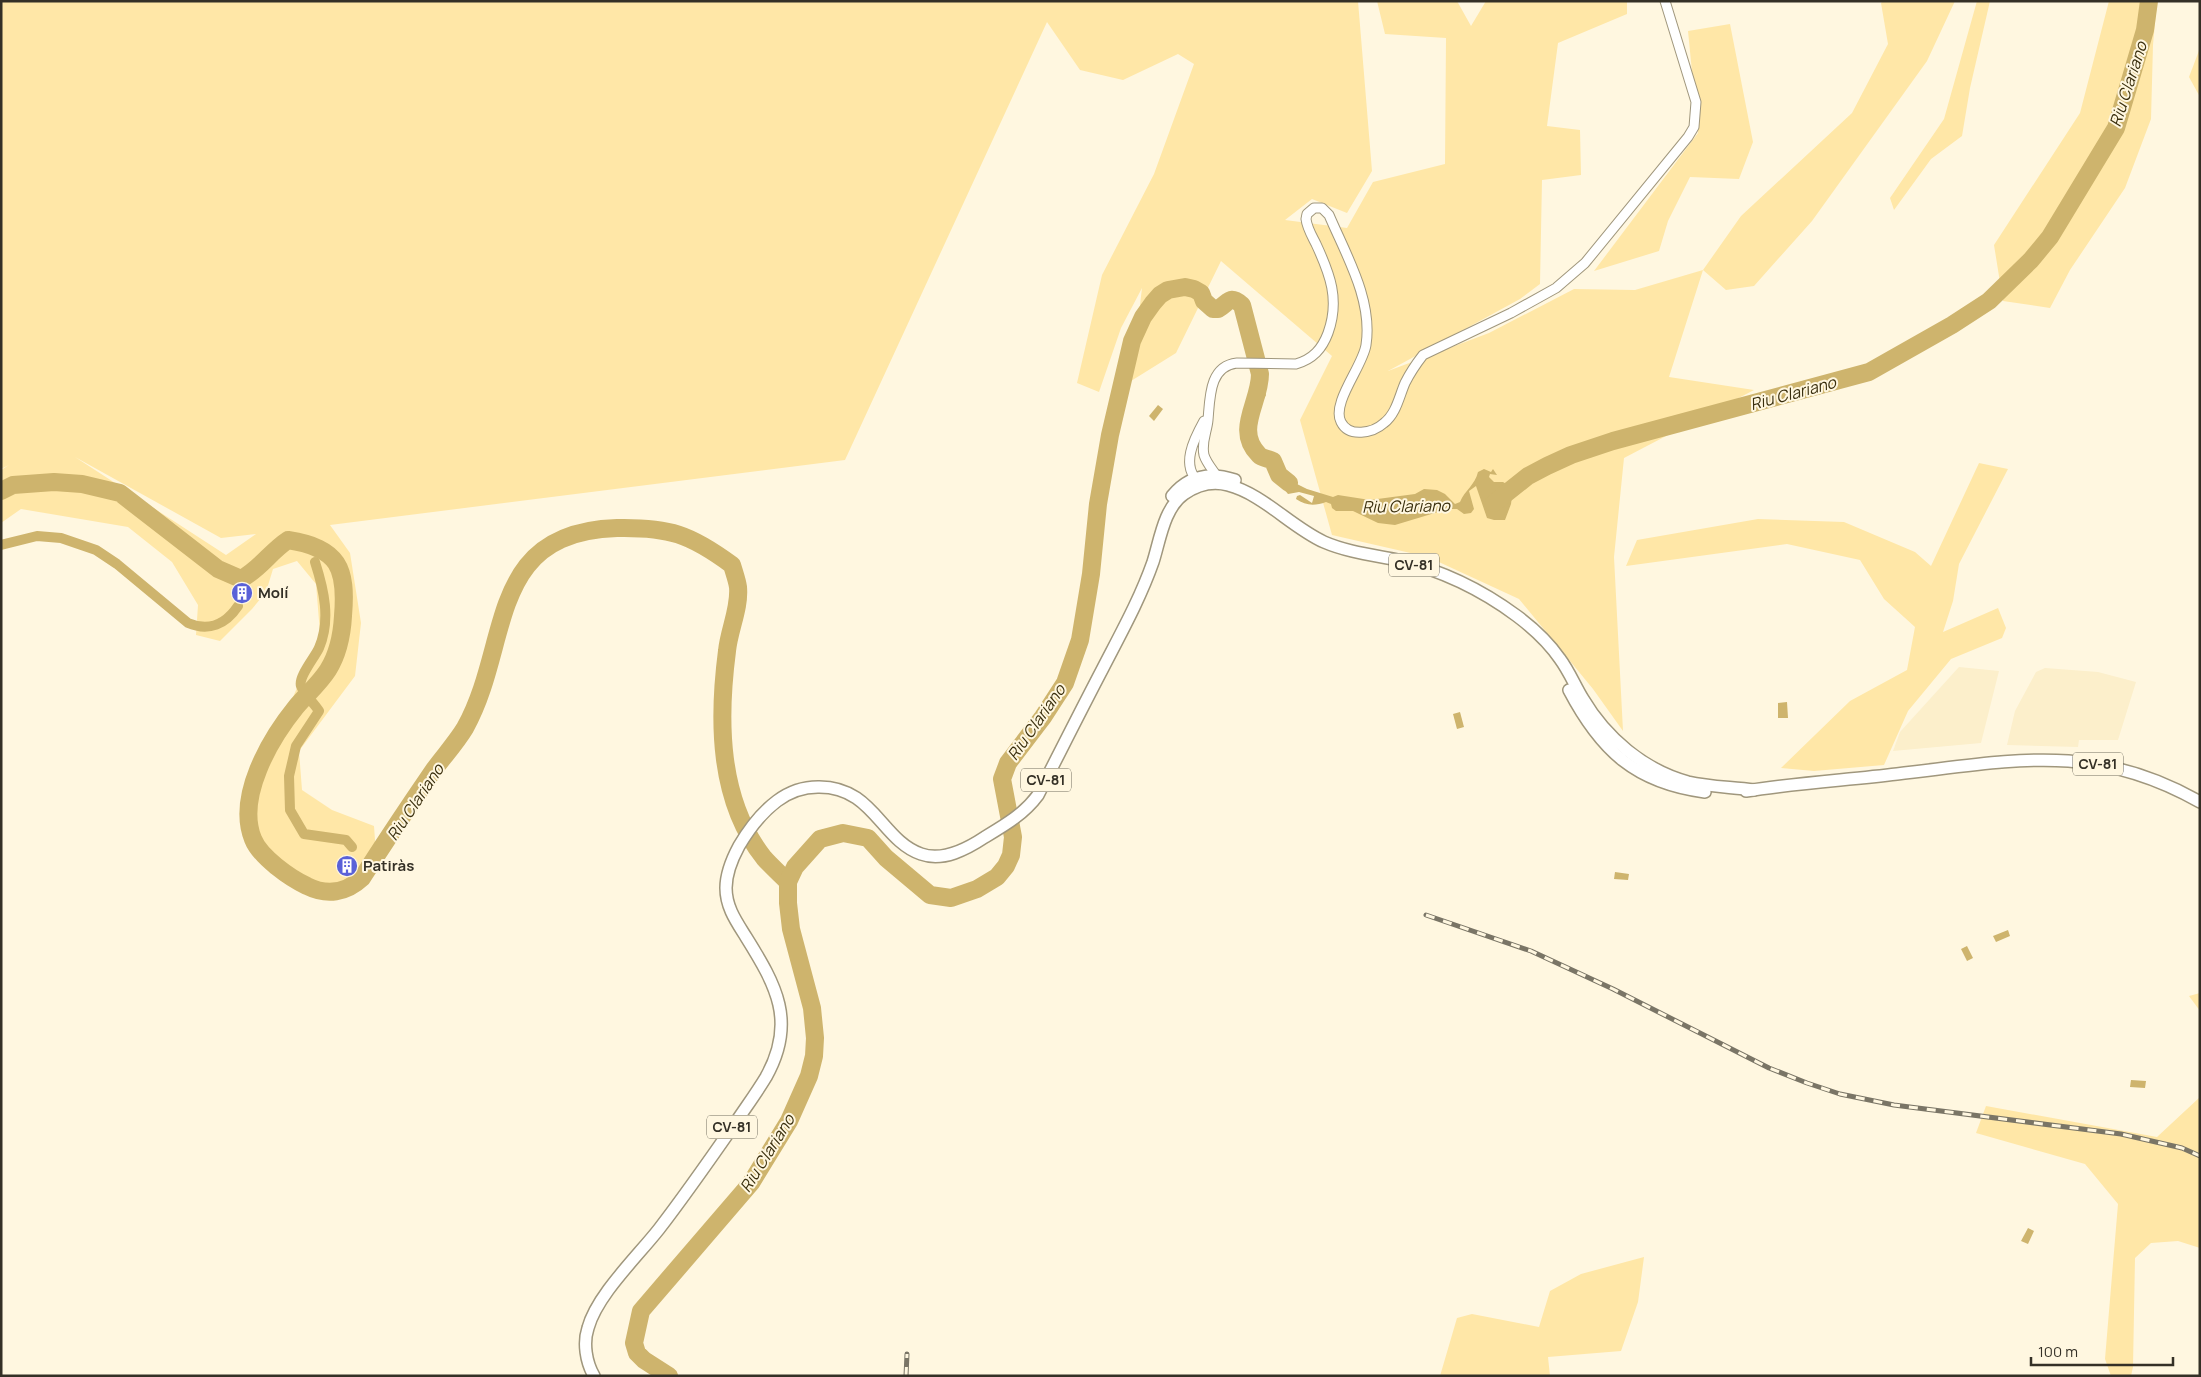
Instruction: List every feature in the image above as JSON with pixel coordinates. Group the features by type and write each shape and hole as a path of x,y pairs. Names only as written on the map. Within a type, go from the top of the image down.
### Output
{"main road":[{"name":"CV-81","path":"594,1376 588,1362 586,1338 588,1327 598,1306 659,1229 715,1152 766,1078 780,1046 782,1014 778,994 766,970 734,919 728,903 726,886 727,876 735,853 756,821 765,810 791,792 809,787 828,787 848,793 865,803 910,849 924,855 948,855 970,846 1022,813 1032,804 1140,595 1167,516 1182,495 1206,475 1216,475 1236,480 1256,492 1269,506"},
{"name":"CV-81","path":"1199,481 1231,486 1269,506 1302,530 1331,545 1344,550 1425,568 1466,585 1517,616 1538,634 1560,659 1583,699 1608,733 1636,758 1667,775 1699,784 1754,790"},
{"name":"CV-81","path":"1548,646 1554,663 1576,704 1601,741 1614,754 1640,772 1678,787 1718,793 1990,763 2056,759 2094,763 2136,773 2164,784 2200,802"},
{"path":"1601,741 1609,743 1656,773 1667,775"}],"street":[{"path":"1216,475 1204,455 1203,438 1208,422 1211,391 1219,371 1230,364 1237,363 1296,364 1310,358 1321,347 1329,330 1334,310 1331,279 1306,219 1307,214 1314,208 1322,208 1329,215 1360,288 1366,316 1367,334 1364,356 1345,390 1339,415 1341,422 1346,427 1359,432 1374,430 1386,422 1395,409 1413,368 1424,355 1536,300 1556,288 1585,263 1682,145 1694,127 1696,102 1665,1"},
{"path":"1199,481 1190,468 1192,448 1208,410"}],"shaded area":[{"path":"1,1 1358,1 1372,171 1347,213 1312,199 1285,220 1347,228 1373,182 1445,164 1446,38 1385,34 1377,1 1457,1 1471,26 1486,1 1627,1 1627,14 1558,43 1547,126 1580,130 1581,175 1542,180 1540,284 1520,299 1388,371 1489,333 1574,289 1635,290 1703,270 1669,377 1754,390 1624,458 1614,557 1623,731 1593,689 1519,599 1428,557 1332,535 1300,420 1332,356 1221,261 1176,353 1131,381 1142,288 1121,328 1099,392 1077,383 1102,275 1154,174 1194,64 1178,54 1123,80 1080,70 1047,22 845,460 330,525 350,553 361,623 355,676 299,751 302,790 332,810 374,826 377,868 333,899 270,873 242,792 291,702 320,633 316,584 297,561 273,569 266,592 220,641 196,635 198,605 172,562 128,527 21,509 1,523 1,470 9,465 1,469","holes":["75,457 221,538 256,534 226,555"]},
{"path":"1883,1 1955,1 1927,61 1812,221 1754,286 1726,290 1703,270 1741,216 1852,113 1888,44 1881,3"},
{"path":"1977,1 1990,1 1970,88 1962,136 1931,159 1894,210 1890,198 1944,119"},
{"path":"2109,1 2157,1 2153,45 2151,119 2125,188 2070,270 2050,308 2003,301 1994,245 2080,113"},
{"path":"1730,24 1753,142 1739,179 1690,177 1668,221 1659,251 1594,271 1698,133 1688,31"},
{"path":"2200,48 2200,97 2189,77"},
{"path":"1979,463 2008,469 1959,564 1953,601 1943,632 1998,608 2006,628 2002,638 1951,659 1908,711 1884,765 1814,771 1781,768 1850,701 1907,670 1915,627 1884,599 1860,560 1787,544 1626,566 1637,540 1758,519 1844,522 1915,552 1931,566"},
{"path":"1959,667 1999,671 1981,743 1893,751 1900,732"},
{"path":"2045,668 2098,672 2136,682 2118,740 2079,740 2078,747 2007,745 2015,711 2036,672"},
{"path":"2200,993 2200,1011 2189,996"},
{"path":"2200,1097 2200,1248 2178,1241 2151,1243 2135,1258 2133,1367 2131,1376 2111,1376 2105,1359 2118,1204 2085,1164 1976,1133 1986,1106 2157,1137"},
{"path":"1644,1257 1638,1302 1621,1351 1548,1357 1550,1376 1440,1376 1457,1318 1472,1314 1539,1327 1550,1291 1581,1274"}],"water":[{"path":"1255,374 1260,380 1268,381 1263,388 1266,395 1254,417 1251,418 1247,407 1248,403 1256,396 1253,394 1257,386 1252,378"},
{"path":"1158,405 1163,409 1154,421 1149,416"},
{"path":"1249,434 1265,452 1276,456 1272,465 1260,464 1255,459 1247,443 1246,436"},
{"path":"1275,465 1280,467 1282,477 1290,478 1307,489 1333,497 1338,495 1370,500 1415,494 1424,489 1437,490 1445,494 1455,504 1460,502 1475,480 1478,472 1484,469 1491,472 1493,469 1497,475 1490,474 1489,477 1494,482 1503,482 1513,488 1511,504 1505,520 1487,518 1476,486 1469,491 1474,509 1471,513 1464,514 1457,509 1448,509 1395,525 1378,523 1353,511 1336,511 1332,508 1331,504 1326,502 1311,505 1303,503 1296,499 1297,496 1300,495 1312,503 1314,496 1299,492 1288,494 1284,489 1287,487 1285,483 1276,478"},
{"path":"1787,702 1788,718 1778,718 1778,703"},
{"path":"1460,712 1464,727 1457,729 1453,714"},
{"path":"1615,872 1629,874 1628,880 1614,879"},
{"path":"2008,930 2010,936 1996,942 1993,936"},
{"path":"1967,946 1973,958 1967,961 1961,949"},
{"path":"2131,1080 2146,1081 2145,1088 2130,1087"},
{"path":"2028,1228 2034,1231 2028,1244 2021,1241"}],"waterway":[{"name":"Riu Clariano","path":"1494,503 1528,476 1571,455 1613,441 1869,372 1952,325 1989,301 2031,260 2050,237 2116,128 2145,30 2149,1"},
{"name":"Riu Clariano","path":"669,1376 644,1360 637,1353 634,1343 641,1311 751,1183 789,1121 809,1076 814,1056 815,1038 812,1008 791,929 788,882 795,867 820,839 843,833 868,838 886,858 930,895 951,898 977,889 997,877 1006,866 1011,855 1013,837 1002,779 1008,763 1043,717 1065,683 1080,640 1091,574 1098,504 1110,435 1132,341 1143,317 1160,295 1168,290 1185,287 1201,293 1204,301 1213,309 1218,309 1232,300 1242,305 1260,374 1248,426 1249,436 1252,446 1259,455 1273,461 1279,475 1289,483"},
{"name":"Riu Clariano","path":"1,491 13,485 54,482 82,484 120,493 218,569 241,579 254,571 288,540 319,548 336,563 341,573 344,599 342,630 337,651 317,685 286,720 266,752 252,787 249,805 249,823 253,839 262,853 276,866 300,882 314,889 329,892 343,890 362,878 433,771 465,728 480,695 509,598 523,571 544,549 574,534 617,528 665,531 691,539 732,565 736,579 738,595 728,643 724,677 723,732 725,759 738,811 749,835 764,858 788,882"},
{"path":"1,545 37,536 61,538 96,550 117,564 188,623 196,626 216,625 228,618 238,606"},
{"path":"315,562 325,605 325,627 319,648 304,672 301,686 319,711 296,746 289,776 290,810 304,834 346,840 352,847"}],"railway":[{"path":"1426,915 1531,951 1613,989 1769,1068 1840,1094 1894,1105 2121,1134 2182,1148 2200,1156"},
{"path":"906,1376 907,1354"}],"place":[{"name":"Molí","path":"242,593"},
{"name":"Patiràs","path":"347,866"}]}
